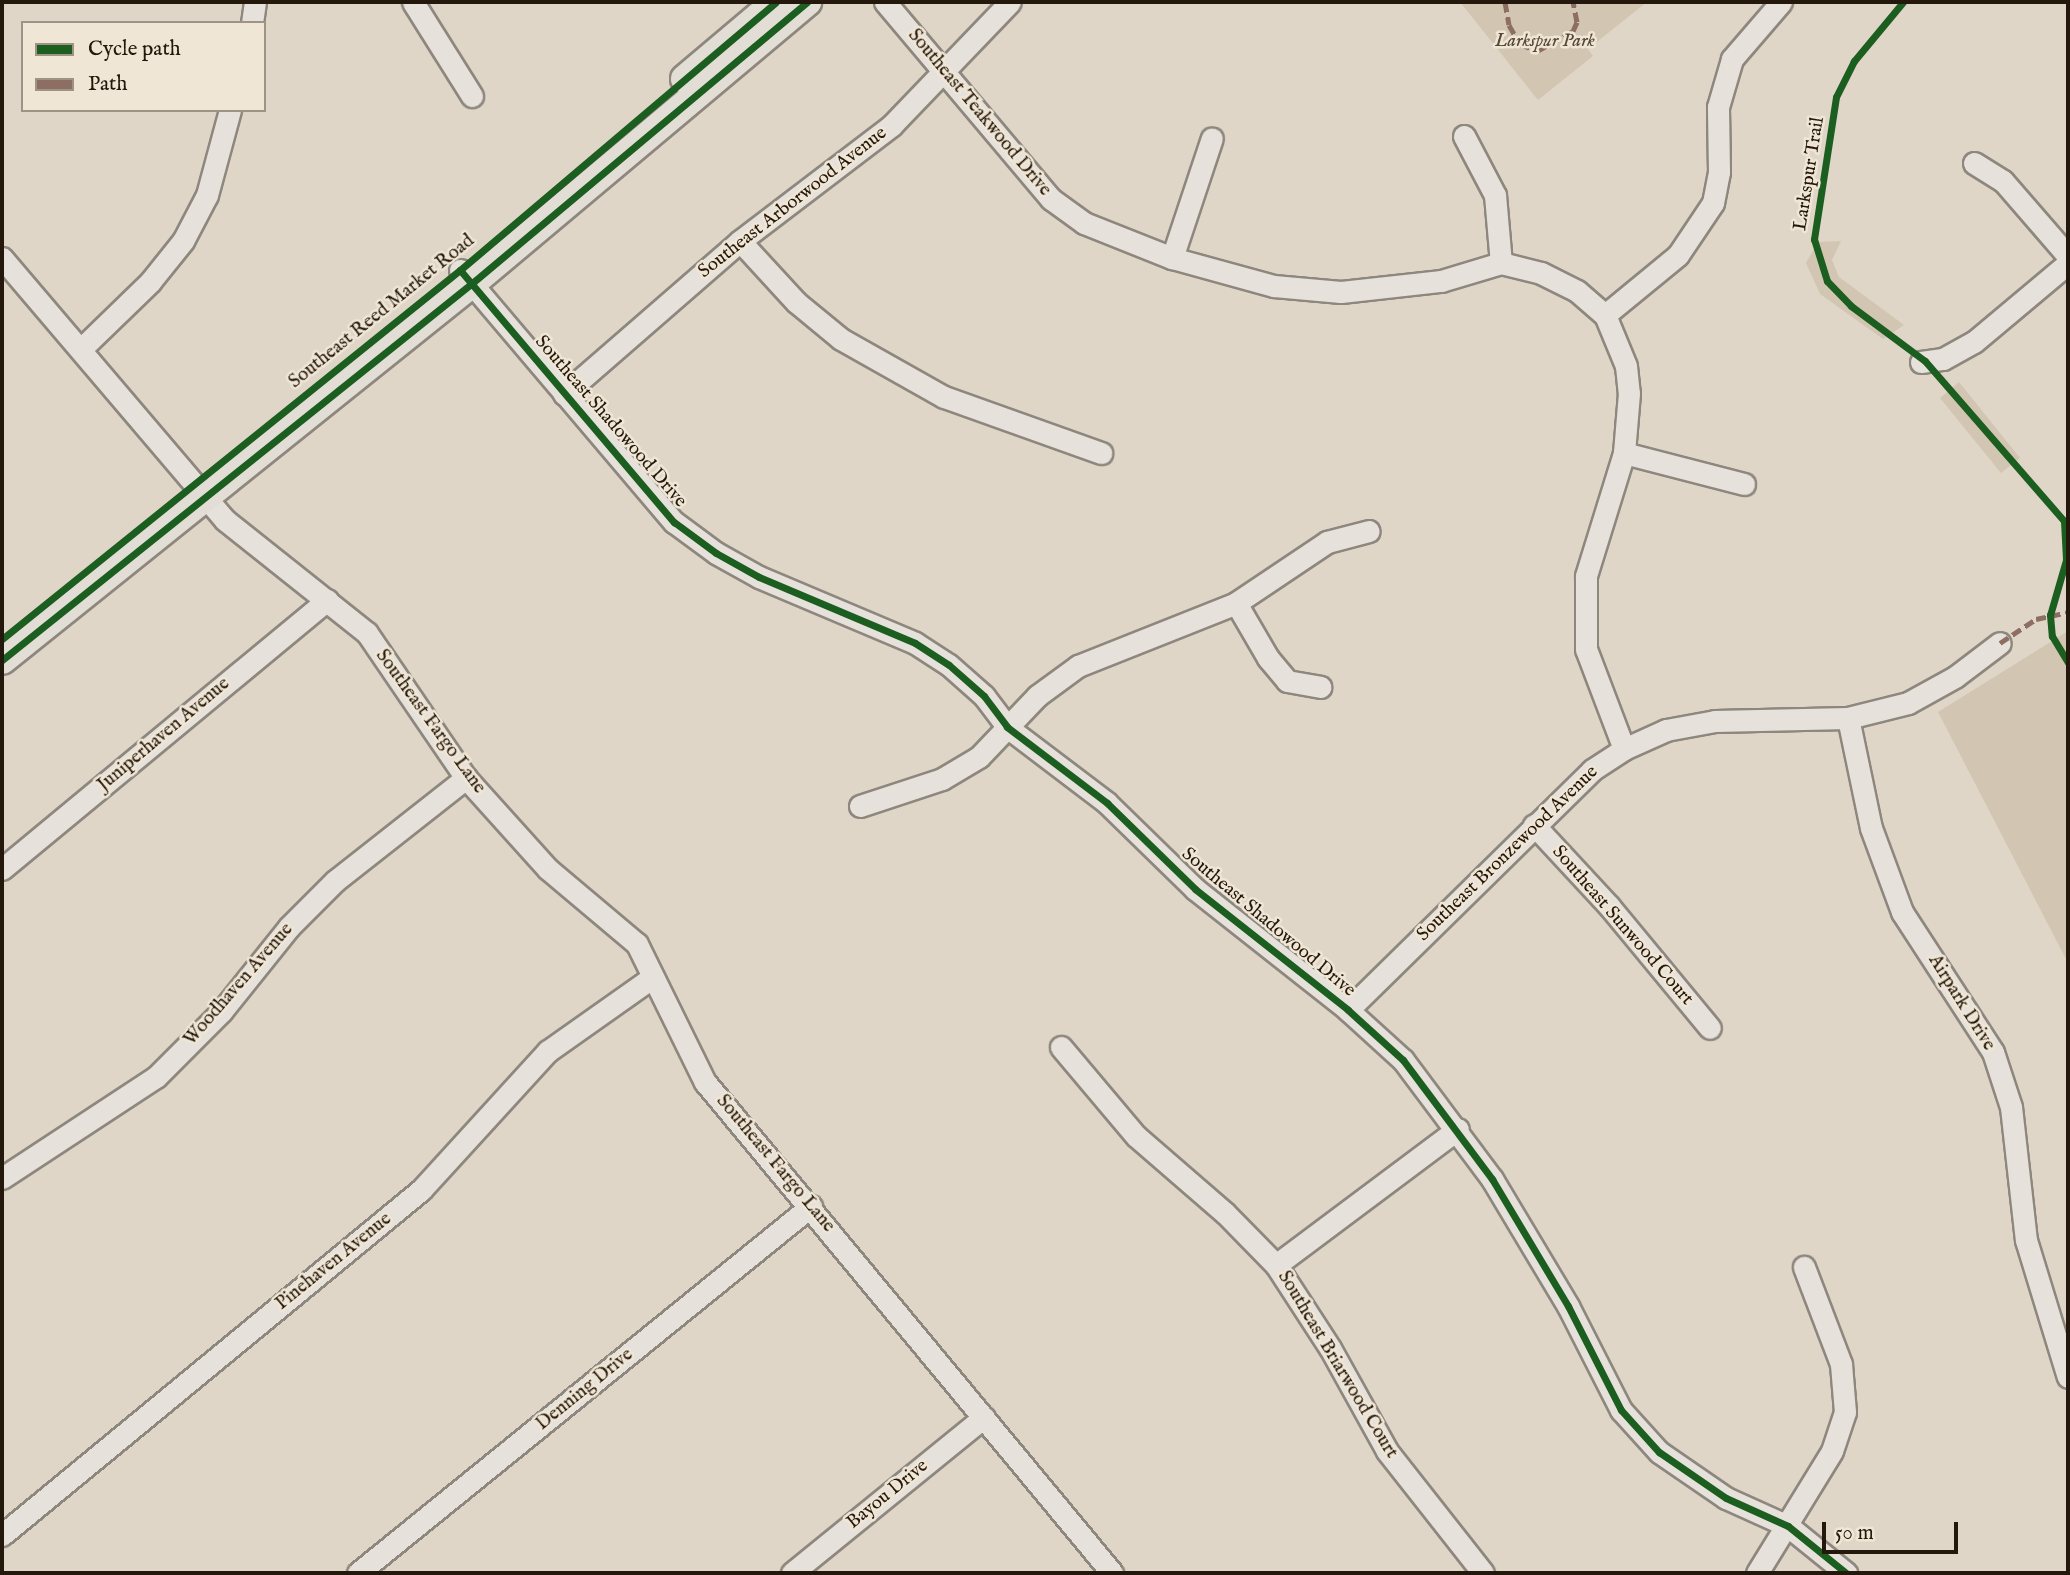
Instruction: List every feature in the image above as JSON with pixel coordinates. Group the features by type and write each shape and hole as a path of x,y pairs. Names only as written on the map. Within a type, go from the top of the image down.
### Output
{"main road":[{"name":"Southeast Reed Market Road","path":"466,277 776,2"},
{"name":"Southeast Reed Market Road","path":"2,660 201,491 807,2"},
{"name":"Southeast Reed Market Road","path":"2,639 201,491"}],"street":[{"path":"253,21 255,2"},
{"path":"412,2 472,96"},
{"name":"Southeast Teakwood Drive","path":"885,2 1051,200 1084,223 1172,258 1274,286 1341,292 1441,281 1501,263"},
{"name":"Southeast Arborwood Avenue","path":"564,394 740,242 837,171 946,73 1010,2"},
{"path":"1605,315 1678,255 1713,203 1719,172 1718,107 1732,59 1781,2"},
{"path":"82,348 150,282 183,241 207,195 229,112"},
{"path":"1464,136 1495,195 1501,263 1553,279 1577,291 1605,315 1626,366 1629,393 1624,453 1586,576 1586,649 1624,749"},
{"path":"1172,258 1212,138"},
{"path":"1974,163 2003,181 2068,256"},
{"path":"740,242 796,302 841,339 944,397 1101,453"},
{"name":"Southeast Fargo Lane","path":"2,258 241,535 367,633 466,778 548,869 637,944 705,1082 811,1206 1112,1573"},
{"path":"1921,362 1943,359 1974,342 2068,263"},
{"name":"Southeast Shadowood Drive","path":"466,277 674,522 716,553 759,576 915,643 949,665 984,696 1007,727 1107,803 1195,889 1348,1010 1403,1060 1458,1129 1568,1306 1621,1409 1659,1452 1726,1498 1788,1527 1846,1573"},
{"path":"1624,453 1744,484"},
{"path":"860,806 942,779 979,757 1037,696 1078,666 1236,603 1327,542 1369,531"},
{"name":"Juniperhaven Avenue","path":"2,869 327,600"},
{"path":"1236,603 1268,658 1287,681 1320,687"},
{"name":"Southeast Bronzewood Avenue","path":"1348,1010 1592,770 1624,749 1666,730 1715,721 1848,718 1908,703 1955,677 2000,643"},
{"name":"Airpark Drive","path":"1848,718 1871,828 1902,912 1993,1052 2011,1107 2026,1240 2068,1377"},
{"name":"Woodhaven Avenue","path":"2,1178 156,1077 221,1012 289,927 335,881 466,778"},
{"name":"Southeast Sunwood Court","path":"1534,825 1609,906 1710,1028"},
{"name":"Pinehaven Avenue","path":"2,1535 421,1190 548,1051 653,977"},
{"name":"Southeast Briarwood Court","path":"1061,1047 1136,1136 1225,1213 1276,1265 1330,1348 1387,1451 1483,1573"},
{"path":"1276,1265 1458,1129"},
{"name":"Denning Drive","path":"358,1573 811,1206"},
{"path":"1757,1573 1788,1527 1832,1451 1844,1412 1841,1364 1804,1267"},
{"name":"Bayou Drive","path":"792,1573 984,1417"}],"green space":[{"name":"Larkspur Park","path":"1460,2 1647,2 1588,49 1593,56 1538,100"},
{"path":"1841,241 1832,260 1839,277 1904,325 1883,339 1820,294 1806,263 1818,242"},
{"path":"1959,382 2020,458 2001,473 1940,398"},
{"path":"2068,631 2068,963 1938,712"}],"marked path":[{"path":"1505,2 1509,25 1520,44 1537,51 1573,31 1577,22 1573,2"},
{"path":"2000,643 2036,619 2068,612"}],"cycle path":[{"path":"2,639 460,270 776,2"},
{"path":"2,660 471,284 807,2"},
{"name":"Larkspur Trail","path":"1903,2 1854,61 1836,97 1814,239 1827,281 1851,306 1925,361 2064,521 2066,560 2050,615 2052,636 2068,663"},
{"path":"460,270 674,522 716,553 759,577 915,643 949,665 984,696 1007,727 1107,803 1195,889 1348,1010 1403,1060 1492,1179 1568,1306 1621,1410 1659,1452 1726,1498 1788,1526 1846,1573"}]}
